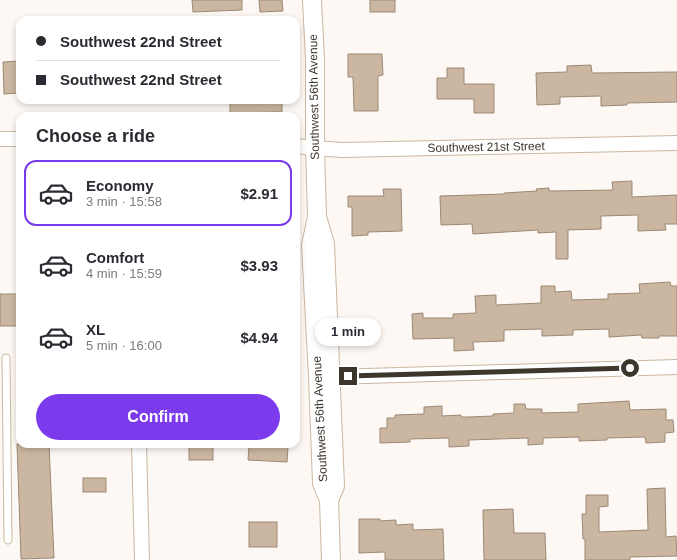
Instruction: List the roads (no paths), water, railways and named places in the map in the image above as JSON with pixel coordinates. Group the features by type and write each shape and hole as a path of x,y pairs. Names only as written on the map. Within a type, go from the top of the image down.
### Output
{"street":[{"name":"Southwest 56th Avenue","path":"312,0 315,59 317,217 311,245 322,483 329,500 331,560"},
{"path":"0,139 16,139"},
{"name":"Southwest 21st Street","path":"300,146 350,150 677,143"},
{"name":"Southwest 56th Avenue","path":"317,217 325,244 331,377 335,486 329,500"},
{"path":"331,377 677,367"},
{"path":"139,448 142,560"}],"lane":[{"path":"6,358 3,449 8,540"}]}
